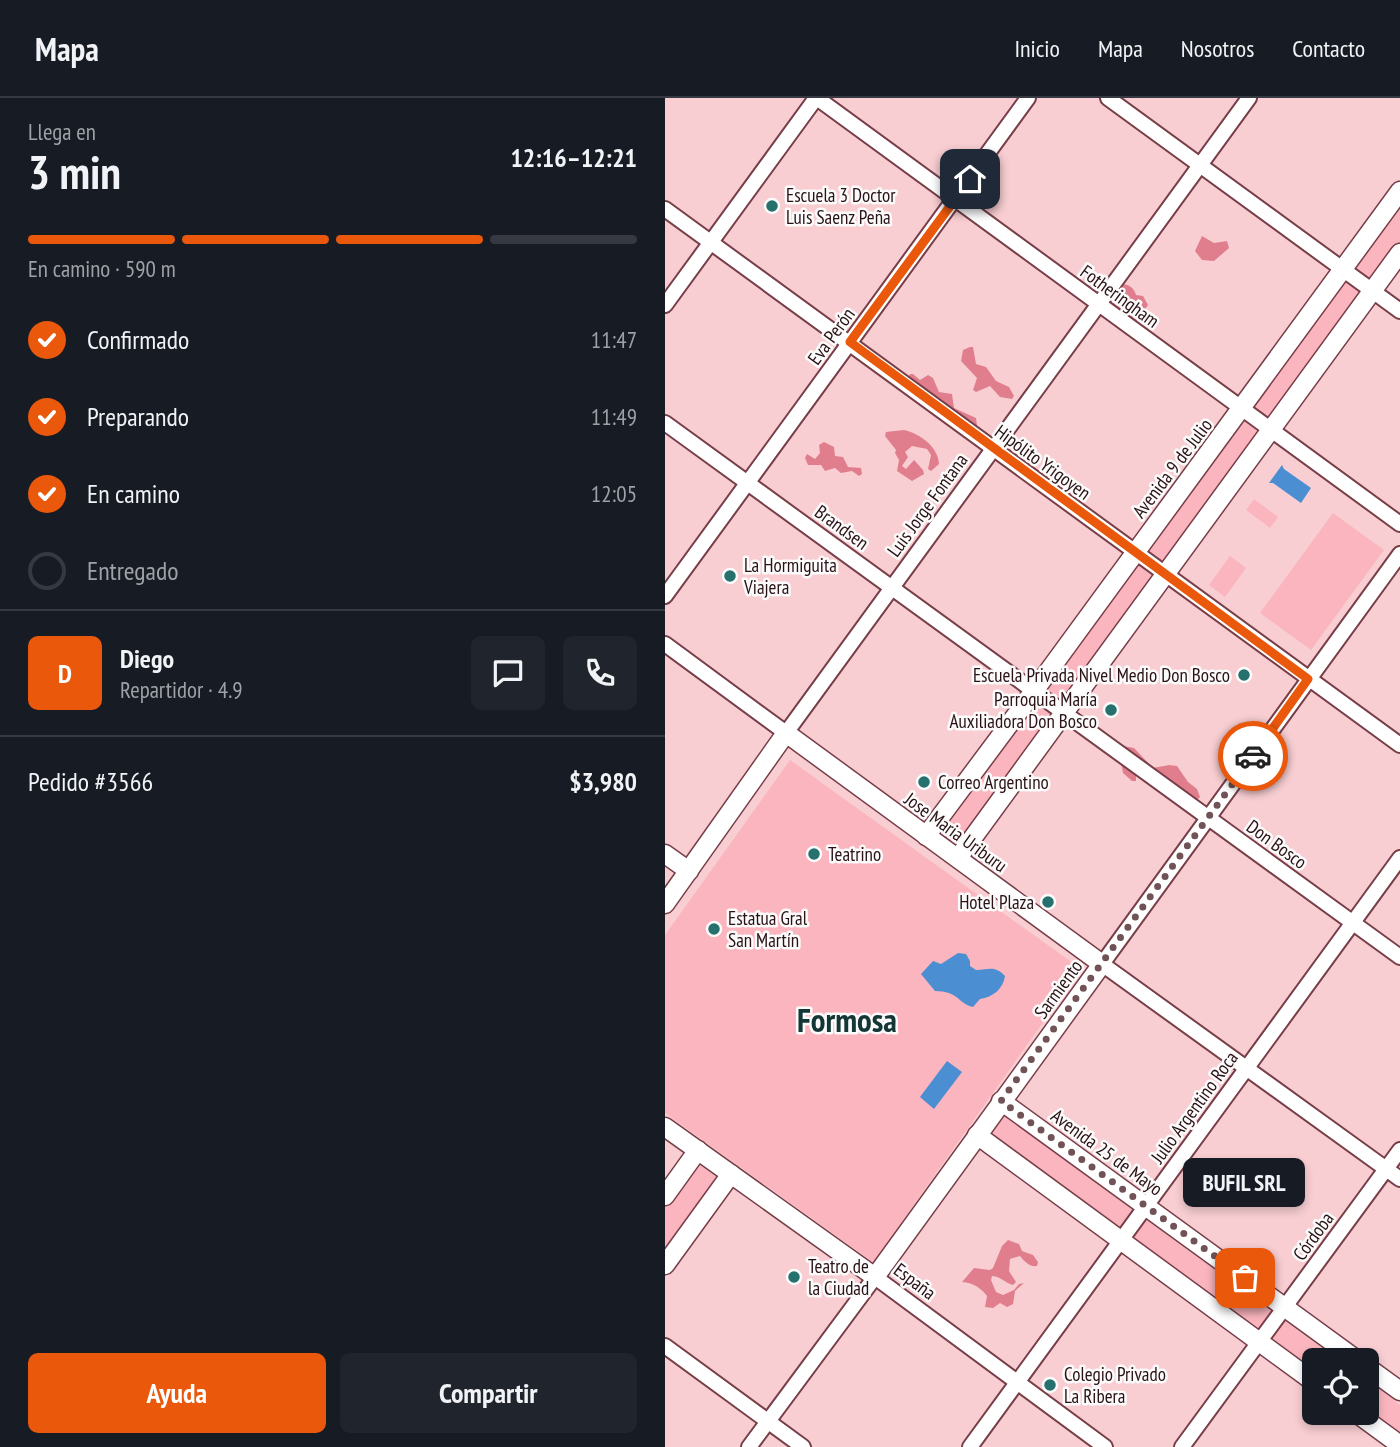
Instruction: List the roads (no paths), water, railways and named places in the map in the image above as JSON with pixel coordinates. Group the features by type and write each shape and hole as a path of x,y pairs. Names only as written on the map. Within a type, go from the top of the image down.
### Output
{"main road":[{"name":"Avenida 9 de Julio","path":"926,836 1400,191"},
{"path":"958,859 1400,253"},
{"name":"Jose Maria Uriburu","path":"786,733 1102,964"},
{"name":"Luis Jorge Fontana","path":"665,904 786,733"},
{"path":"665,854 689,871"},
{"name":"Sarmiento","path":"874,1277 1102,964"},
{"name":"Avenida 25 de Mayo","path":"1001,1101 1341,1348"},
{"name":"España","path":"665,1127 874,1277"},
{"path":"977,1135 1302,1373"},
{"path":"665,1195 698,1150"},
{"path":"665,1265 731,1174"},
{"path":"1379,1376 1400,1391"},
{"path":"1373,1425 1400,1445"}],"street":[{"name":"Fotheringham","path":"817,98 1400,524"},
{"path":"665,305 817,98"},
{"name":"Eva Perón","path":"665,596 1028,98"},
{"path":"1108,98 1400,311"},
{"name":"Luis Jorge Fontana","path":"786,733 1249,98"},
{"name":"Hipólito Yrigoyen","path":"665,209 1400,745"},
{"name":"Brandsen","path":"665,423 1064,713"},
{"name":"Sarmiento","path":"1102,964 1400,554"},
{"path":"665,644 786,733"},
{"name":"Don Bosco","path":"1064,713 1400,957"},
{"name":"Julio Argentino Roca","path":"971,1447 1400,858"},
{"path":"1102,964 1400,1179"},
{"name":"Córdoba","path":"1182,1447 1400,1150"},
{"name":"Sarmiento","path":"749,1447 874,1277"},
{"name":"España","path":"874,1277 1104,1447"},
{"path":"665,1346 803,1447"}],"water":[{"path":"1282,465 1311,488 1301,503 1273,483 1269,483"},
{"path":"958,953 966,954 970,966 976,970 994,969 1005,976 997,992 980,999 973,1007 949,993 935,991 921,974 933,961 941,964"},
{"path":"947,1061 962,1072 934,1109 920,1097"}],"place":[{"name":"Escuela 3 Doctor Luis Saenz Peña","path":"772,206"},
{"name":"La Hormiguita Viajera","path":"730,576"},
{"name":"Escuela Privada Nivel Medio Don Bosco","path":"1244,675"},
{"name":"Parroquia María Auxiliadora Don Bosco","path":"1111,710"},
{"name":"Correo Argentino","path":"924,782"},
{"name":"Teatrino","path":"814,854"},
{"name":"Hotel Plaza","path":"1048,902"},
{"name":"Estatua Gral San Martín","path":"714,929"},
{"name":"Teatro de la Ciudad","path":"794,1277"},
{"name":"BUFIL SRL","path":"1245,1278"},
{"name":"Colegio Privado La Ribera","path":"1050,1385"}],"district":[{"name":"Formosa","path":"847,1019"}]}
